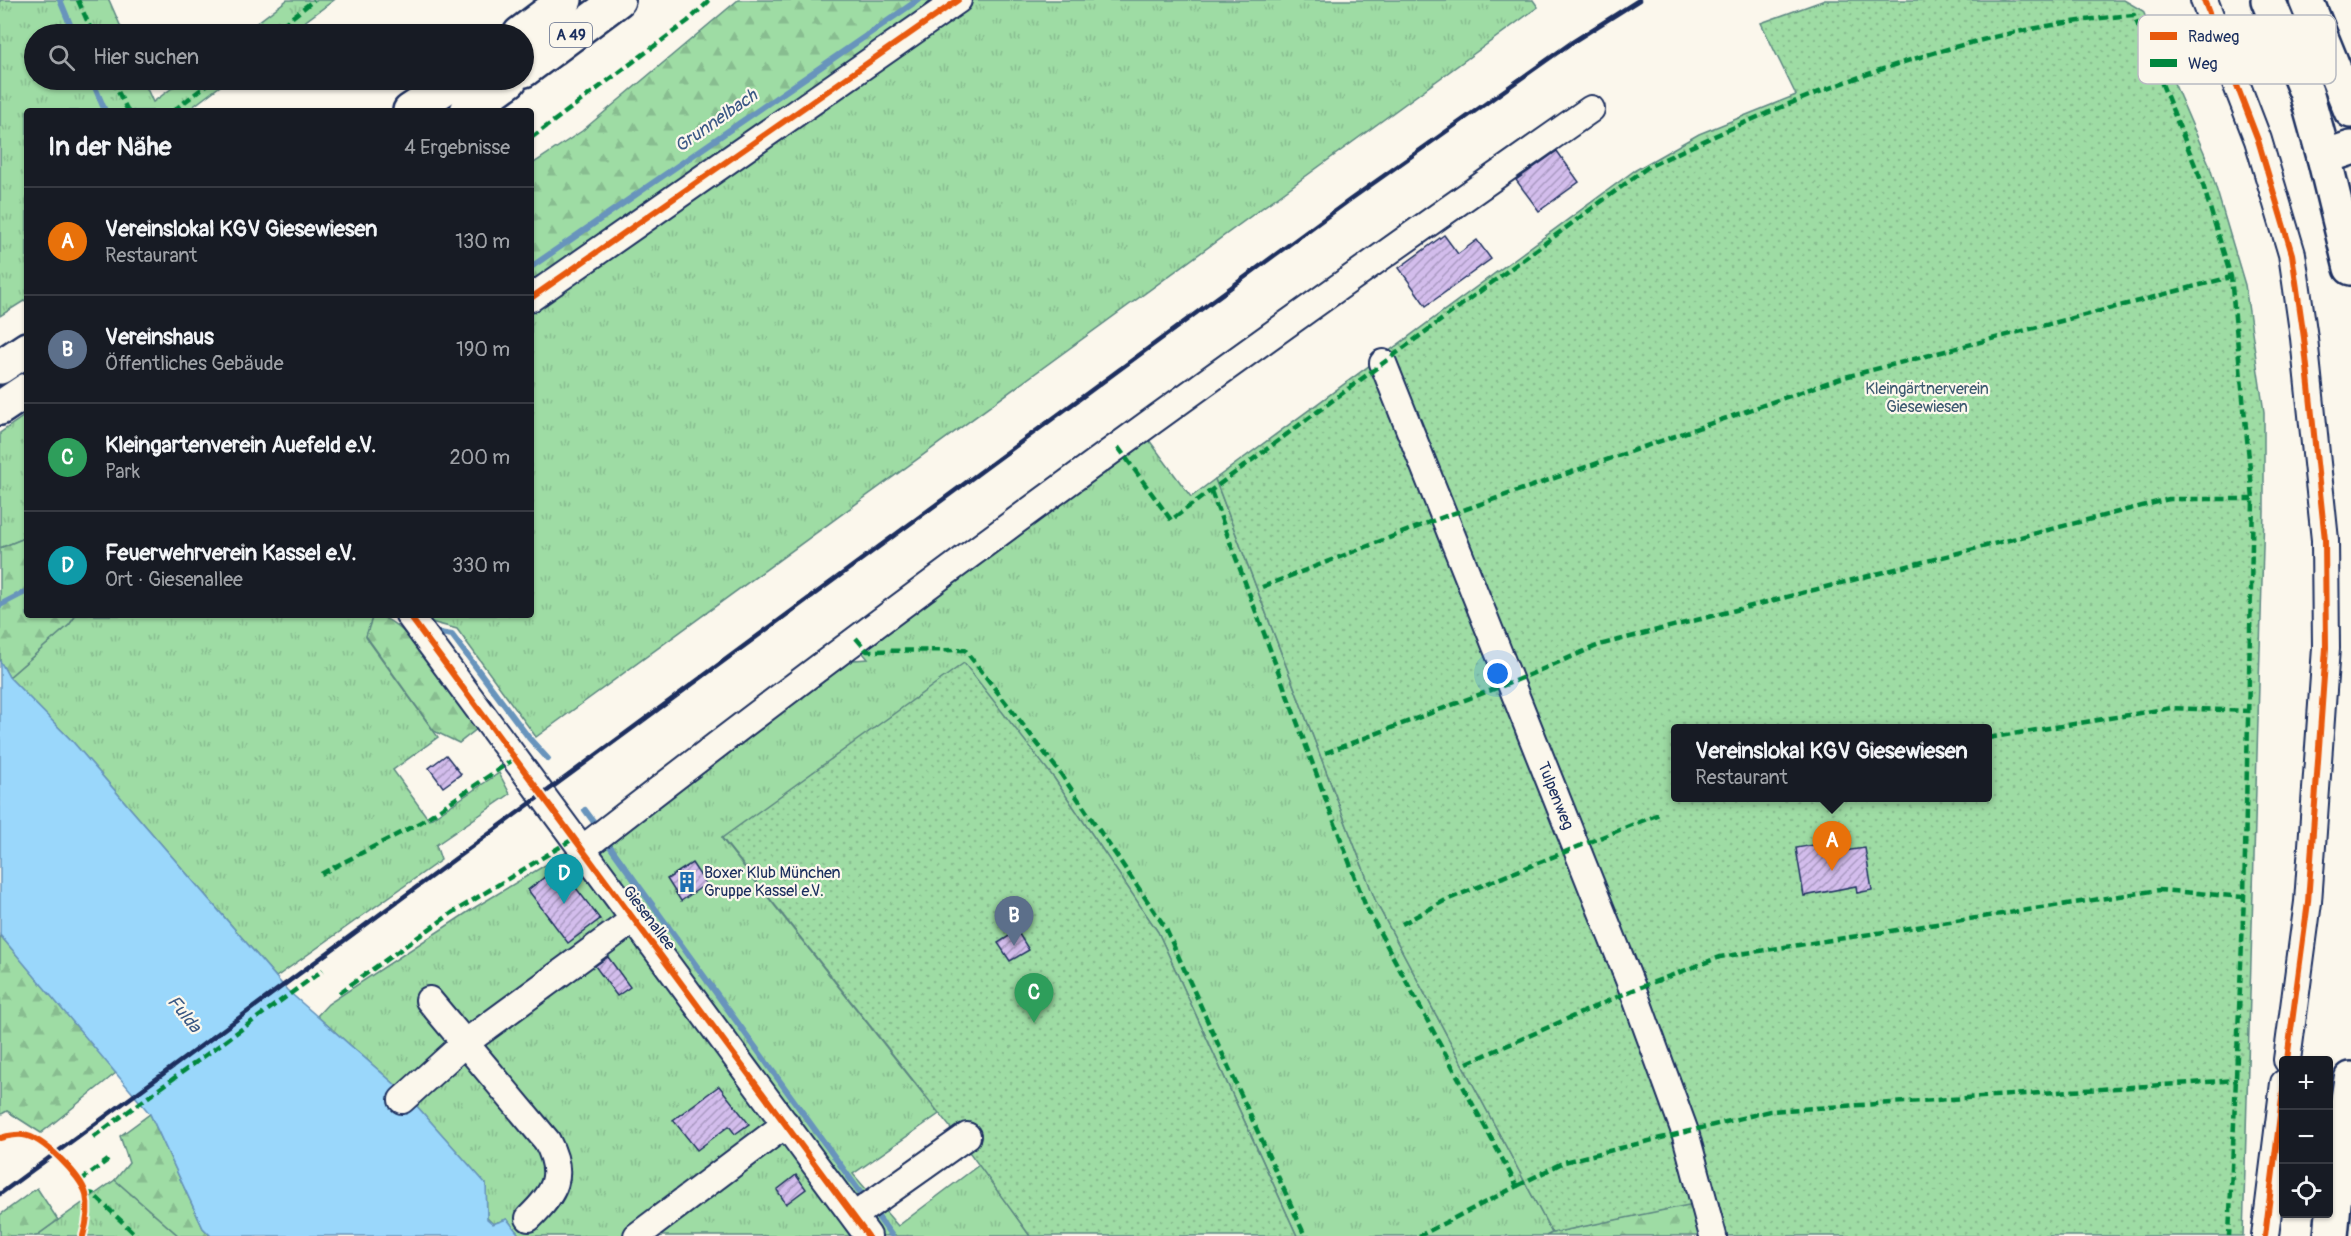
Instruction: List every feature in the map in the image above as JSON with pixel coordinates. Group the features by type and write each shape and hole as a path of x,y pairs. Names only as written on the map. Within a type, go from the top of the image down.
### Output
{"main road":[{"name":"A 49","path":"533,24 565,0"},
{"name":"A 49","path":"534,63 618,0"},
{"path":"2268,0 2274,15"},
{"path":"2307,0 2314,15"},
{"path":"2336,62 2343,77 2351,111"},
{"path":"2303,84 2337,152 2351,268"},
{"path":"415,108 442,90"},
{"path":"470,108 496,90"},
{"path":"0,367 24,351"},
{"path":"0,408 24,392"},
{"path":"2331,1236 2351,1079"}],"street":[{"path":"534,295 958,0"},
{"path":"2204,0 2210,15"},
{"path":"2236,84 2258,140 2292,254 2305,348 2325,540 2326,648 2309,890 2288,1056"},
{"path":"589,839 865,631 1381,256 1591,109"},
{"name":"Tulpenweg","path":"1383,363 1633,990 1685,1132 1713,1236"},
{"name":"Giesenallee","path":"411,618 589,839 633,920 786,1124 865,1215"},
{"path":"402,1100 465,1043 633,920"},
{"path":"429,1000 548,1141 555,1156 558,1170 556,1181 542,1205 529,1218"},
{"path":"2265,1236 2280,1110"},
{"path":"637,1236 786,1124"},
{"path":"865,1215 967,1136"}],"green space":[{"path":"0,0 109,0 120,24 24,24 24,90 148,90 153,102 169,90 215,90 191,108 24,108 24,301 0,316"},
{"path":"287,0 334,0 302,24 255,24"},
{"path":"738,0 938,0 534,282 534,163 582,131"},
{"path":"974,0 1533,0 1538,7 536,737 457,629 431,622 429,618 534,618 534,304"},
{"name":"Kleingärtnerverein Giesewiesen","path":"1825,0 2124,0 2143,11 2145,15 2138,15 2138,84 2174,84 2209,164 2245,285 2264,412 2264,512 2243,1236 1706,1236 1699,1203 1552,1233 1376,902 1215,479 1634,171 1699,134 1796,95 1761,23"},
{"path":"24,416 24,538 0,548 0,433"},
{"path":"1146,436 1191,497 1215,479 1376,902 1552,1233 1546,1236 1297,1236 1158,932 1054,778 722,839 939,1114 853,1174 898,1226 979,1165 1030,1236 520,1236 507,1219 493,1224 487,1218 486,1184 407,1095 317,1016 328,1004 474,908 567,852 838,661 868,659 858,647"},
{"path":"24,538 24,618 74,618 69,625 9,677 0,661 0,548"},
{"path":"74,618 372,618 366,637 438,737 393,770 429,820 499,773 510,794 436,845 441,860 276,977 73,742 9,677 69,625"},
{"path":"372,618 386,619 401,629 431,662 478,728 459,743 434,731 366,636"},
{"path":"964,663 1054,778 1158,932 1297,1236 1030,1236 970,1153 957,1143 950,1127 722,838"},
{"path":"0,935 116,1073 41,1133 7,1111 0,1115"},
{"path":"150,1114 203,1228 211,1236 179,1236 115,1180 129,1163 120,1136"},
{"path":"115,1180 179,1236 36,1236"},
{"path":"37,1188 58,1220 36,1236 0,1236 0,1215"},
{"path":"1699,1202 1706,1236 1546,1236 1552,1233"}],"water":[{"name":"Fulda","path":"0,661 9,677 73,742 287,990 407,1095 486,1184 487,1219 493,1224 507,1219 520,1236 211,1236 203,1228 150,1114 0,935"}],"building":[{"path":"1557,151 1579,182 1539,211 1516,180"},
{"path":"1444,235 1458,254 1477,240 1491,259 1426,306 1399,268"},
{"path":"446,755 461,774 443,787 429,768"},
{"path":"1842,840 1844,851 1865,848 1872,890 1857,893 1856,886 1804,896 1796,848"},
{"name":"Boxer Klub München Gruppe Kassel e.V.","path":"692,863 706,884 681,901 667,879"},
{"path":"559,866 600,919 568,943 528,890"},
{"path":"1017,931 1029,950 1010,961 998,943"},
{"path":"608,957 630,987 617,996 595,966"},
{"path":"719,1086 749,1124 735,1134 729,1126 697,1150 673,1120"},
{"path":"796,1175 806,1189 786,1204 777,1190"}],"waterway":[{"path":"60,0 70,24"},
{"name":"Grunnelbach","path":"534,265 918,0"},
{"path":"96,90 104,108"},
{"name":"Grunnelbach","path":"0,605 24,593"},
{"path":"440,633 452,635 529,738 548,759"},
{"path":"585,810 599,829"},
{"path":"604,838 865,1199"},
{"path":"873,1210 892,1236"}],"railway":[{"path":"0,1194 1351,199 1571,43 1639,0"}],"marked path":[{"path":"78,0 89,24"},
{"path":"284,24 314,0"},
{"path":"534,136 688,21 710,0"},
{"path":"1118,447 1171,520 1648,167 1764,114 1824,90 1884,68 1946,50 2008,34 2071,22 2134,15 2138,25"},
{"path":"2162,84 2203,185 2231,277 2253,499 2244,897 2229,1236"},
{"path":"117,90 126,108"},
{"path":"177,108 200,90"},
{"path":"1262,587 1443,517 1841,378 2231,277"},
{"path":"1211,491 1366,907 1517,1186 1419,1236"},
{"path":"1325,753 1510,683 1599,645 2169,499 2253,499"},
{"path":"856,638 867,651 965,650 1061,774 1165,927 1305,1236"},
{"path":"1992,737 2171,708 2250,711"},
{"path":"321,874 421,822 514,759"},
{"path":"1402,924 1446,900 1659,814"},
{"path":"339,993 452,913 573,839"},
{"path":"1467,1063 1633,990 1720,957 2159,890 2244,897"},
{"path":"93,1137 323,970"},
{"path":"1517,1186 1564,1162 1770,1111 2237,1080"},
{"path":"80,1181 108,1160"},
{"path":"85,1192 93,1194 137,1236"}],"cycle path":[{"path":"534,296 958,0"},
{"path":"2204,0 2210,15"},
{"path":"2236,84 2258,140 2292,254 2304,338 2325,540 2326,648 2308,902 2288,1056"},
{"path":"411,618 868,1236"},
{"path":"2265,1236 2281,1110"},
{"path":"0,1138 17,1135 31,1137 60,1158 77,1177 86,1194 87,1215 83,1236"}],"place":[{"name":"Vereinslokal KGV Giesewiesen","path":"1832,871"},
{"name":"Boxer Klub München Gruppe Kassel e.V.","path":"687,882"},
{"name":"Feuerwehrverein Kassel e.V.","path":"564,904"},
{"name":"Vereinshaus","path":"1014,946"},
{"name":"Kleingartenverein Auefeld e.V.","path":"1034,1023"}]}
